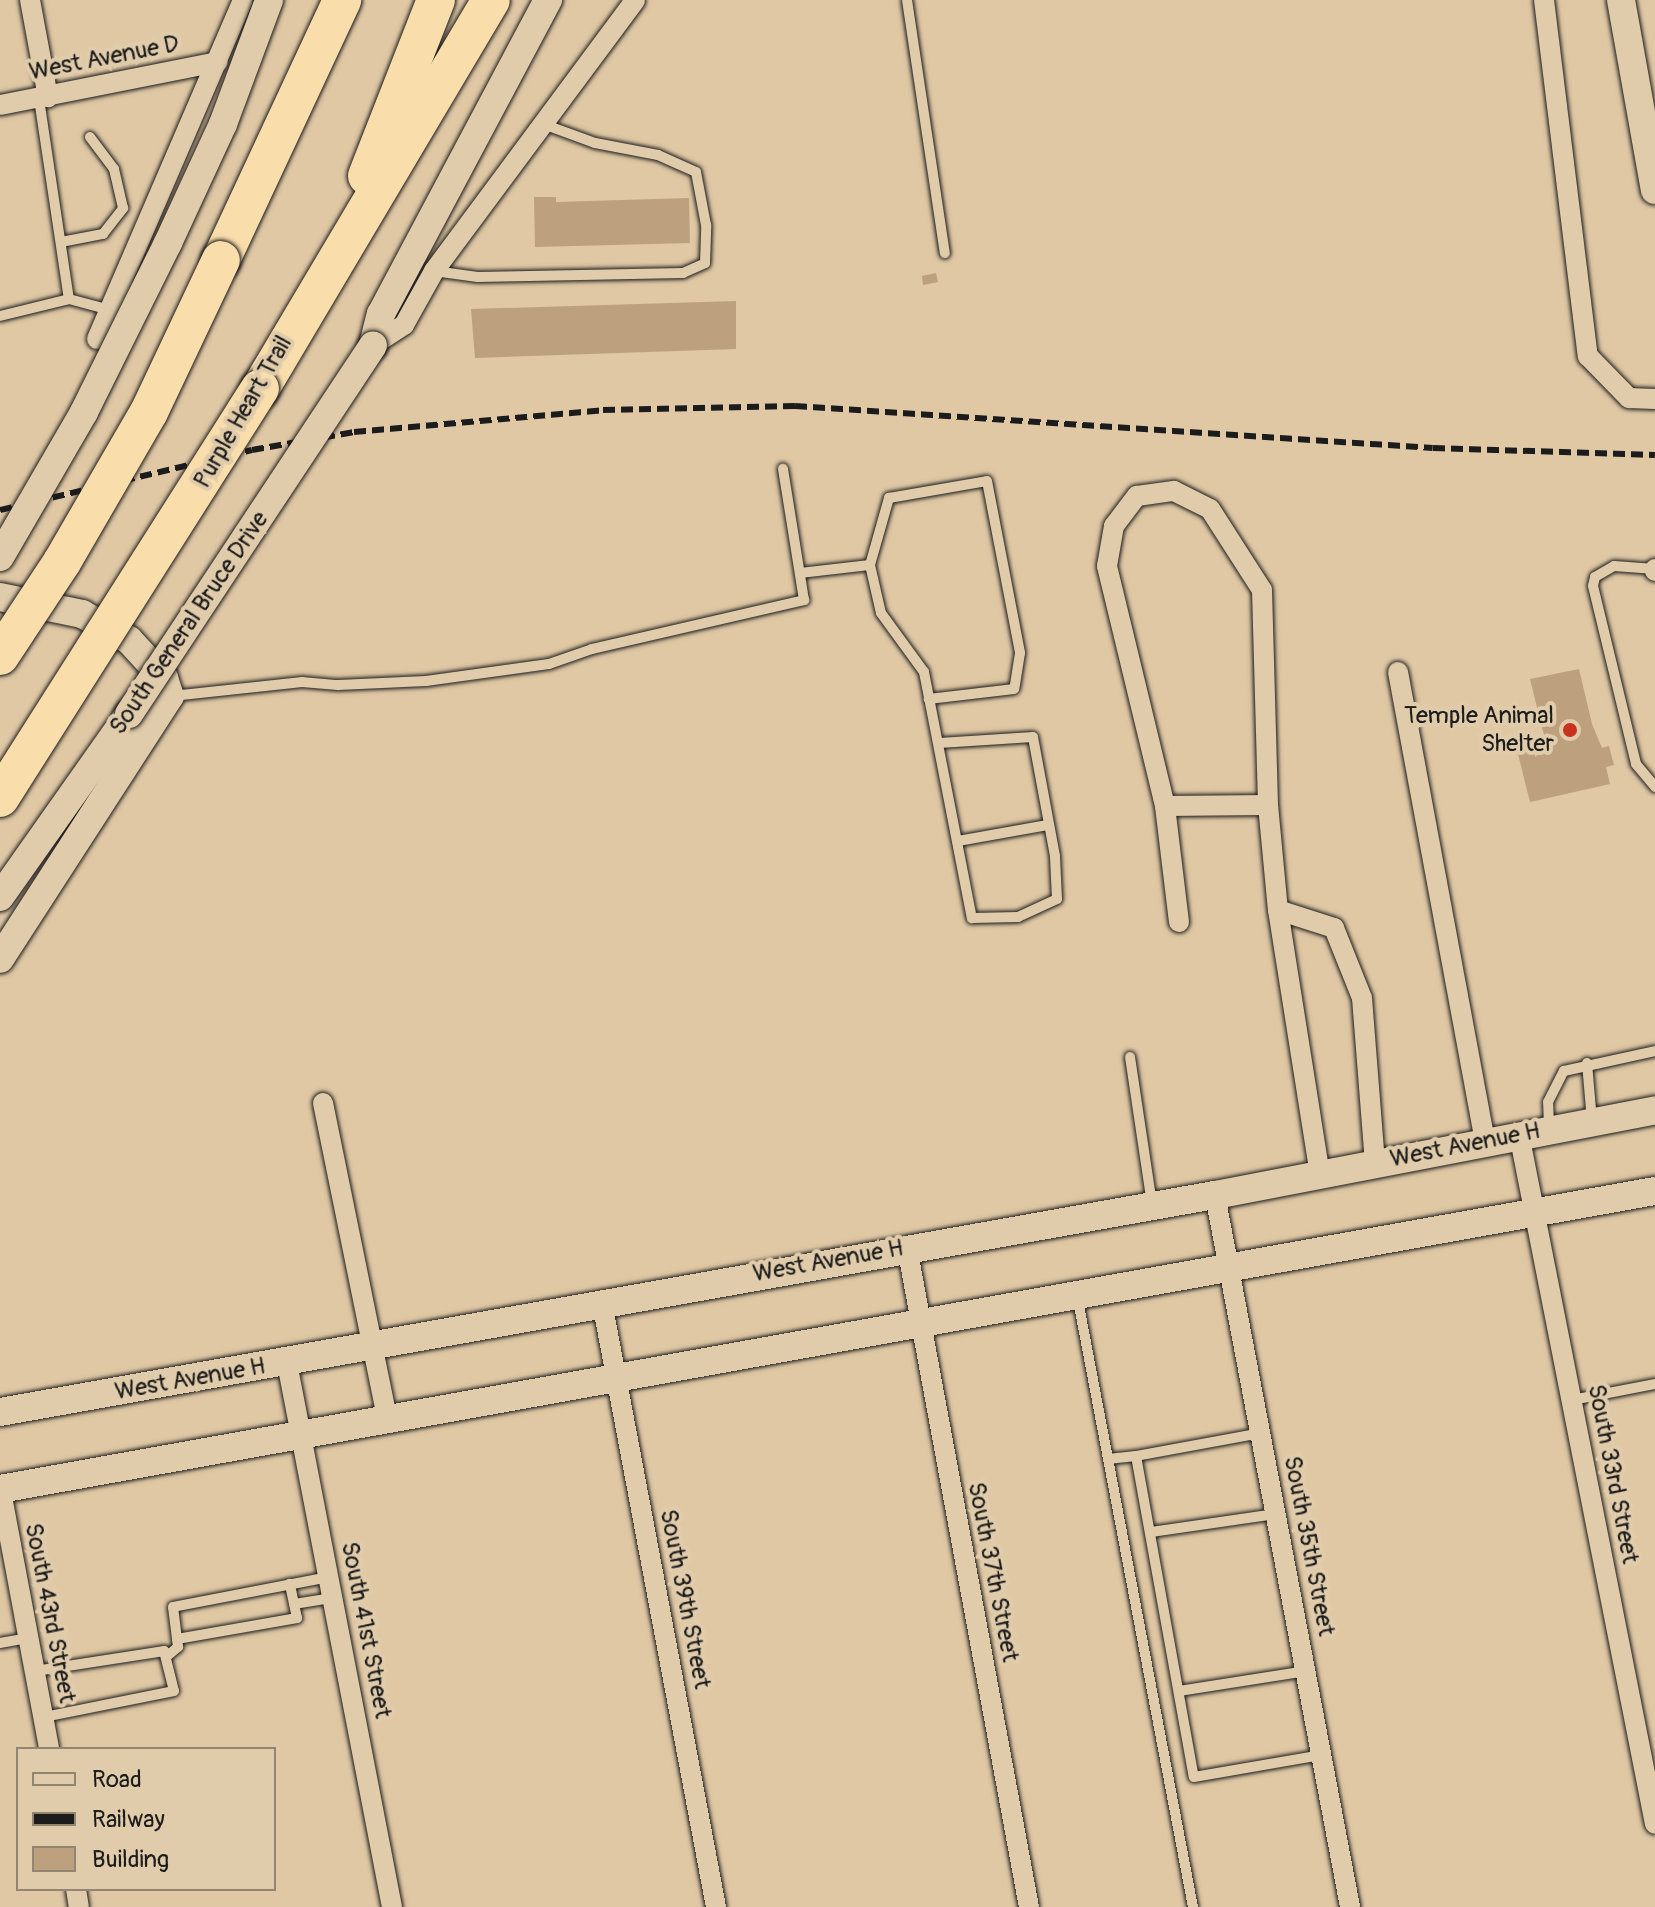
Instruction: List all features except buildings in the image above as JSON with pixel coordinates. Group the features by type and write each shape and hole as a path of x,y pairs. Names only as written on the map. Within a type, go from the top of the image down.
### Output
{"highway":[{"name":"Purple Heart Trail","path":"0,798 260,389 371,169 436,0"},
{"path":"260,389 491,0"},
{"path":"0,656 149,412 335,11"}],"main road":[{"path":"0,557 84,412 168,243 223,124 269,0"},
{"name":"South General Bruce Drive","path":"0,897 129,714 373,345 381,314 548,0"},
{"path":"1621,0 1655,190"},
{"path":"0,597 82,614 129,640 164,678 170,696 0,959"},
{"name":"West Avenue H","path":"0,1412 287,1363 368,1345 907,1247 1215,1195 1655,1110"},
{"path":"0,1488 1535,1210 1655,1191"}],"street":[{"path":"30,0 43,98"},
{"path":"97,339 243,0"},
{"name":"South General Bruce Drive","path":"373,345 404,325 434,271 635,0"},
{"path":"1544,0 1588,356 1629,398 1655,399"},
{"name":"West Avenue D","path":"0,105 218,62"},
{"path":"1179,922 1165,806 1107,566 1114,526 1137,496 1174,491 1210,509 1262,590 1268,805 1278,910 1320,1174"},
{"path":"1398,672 1485,1141"},
{"path":"1165,806 1268,805"},
{"path":"1278,910 1334,928 1362,998 1375,1163"},
{"path":"323,1103 368,1345 387,1417"},
{"name":"South 33rd Street","path":"1519,1134 1655,1824"},
{"name":"South 35th Street","path":"1215,1195 1350,1907"},
{"name":"South 37th Street","path":"907,1247 1029,1907"},
{"name":"South 39th Street","path":"602,1302 716,1907"},
{"name":"South 41st Street","path":"287,1363 392,1907"},
{"name":"South 43rd Street","path":"0,1488 49,1747"}],"lane":[{"path":"907,0 945,253"},
{"path":"43,98 69,299"},
{"path":"434,271 478,277 683,273 705,263 706,225 696,172 658,155 595,143 543,124"},
{"path":"61,242 103,234 123,208 114,169 90,137"},
{"path":"0,316 69,299 110,310"},
{"path":"170,696 302,682 426,681 549,664 592,649 804,600 783,469"},
{"path":"929,699 1014,689 1020,653 987,481 889,498 870,565 881,613 924,672 929,699 939,743 972,918 1018,917 1057,899 1033,737 939,743"},
{"path":"800,573 870,565"},
{"path":"1655,570 1614,566 1595,577 1593,586 1636,764 1655,787"},
{"path":"958,841 1048,825"},
{"path":"1549,1129 1555,1081 1564,1071 1587,1063 1655,1051"},
{"path":"1130,1057 1152,1206"},
{"path":"1587,1063 1592,1121"},
{"path":"1076,1293 1193,1907"},
{"path":"1572,1400 1655,1384"},
{"path":"1108,1459 1261,1433"},
{"path":"1136,1456 1194,1777 1322,1755"},
{"path":"1151,1532 1276,1514"},
{"path":"166,1657 178,1647 173,1607 329,1577"},
{"path":"177,1639 297,1618 290,1584"},
{"path":"294,1604 333,1598"},
{"path":"0,1643 28,1638"},
{"path":"35,1671 164,1651 174,1691 44,1717"},
{"path":"1179,1691 1306,1671"}],"railway":[{"path":"0,510 252,450 354,432 603,410 795,406 1433,448 1655,455"}],"place":[{"name":"Temple Animal Shelter","path":"1570,730"}]}
